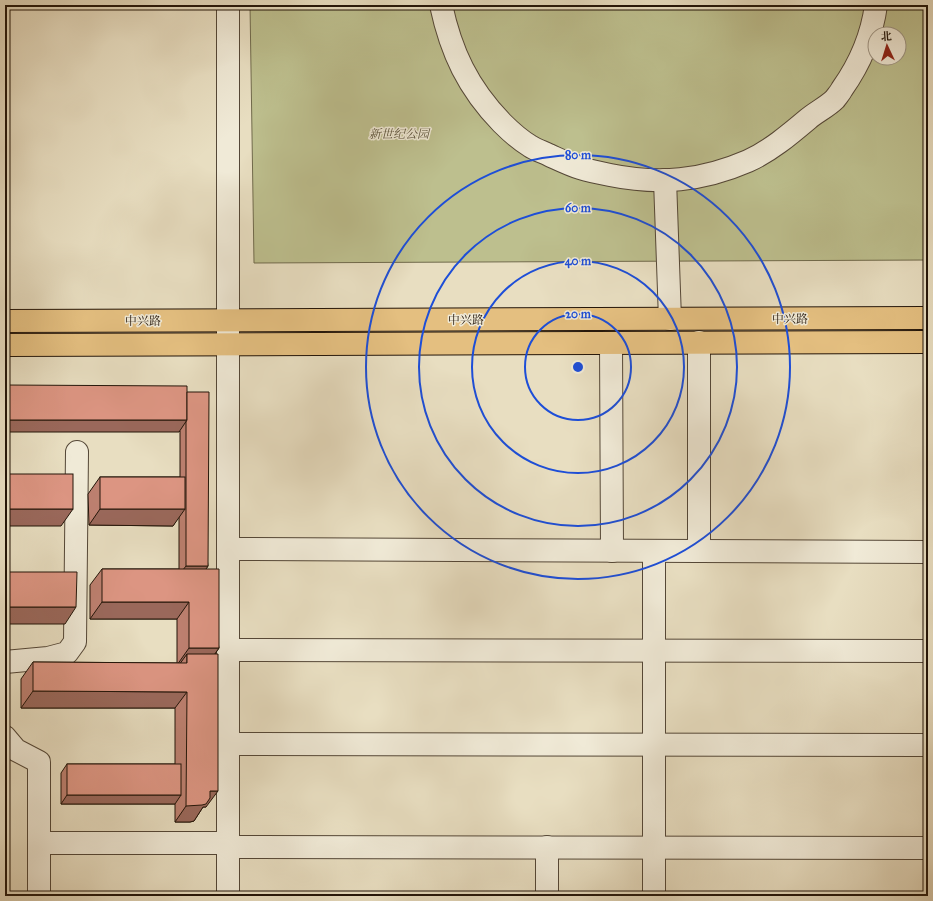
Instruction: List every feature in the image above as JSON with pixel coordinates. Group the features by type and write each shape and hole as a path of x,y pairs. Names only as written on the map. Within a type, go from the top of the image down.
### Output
{"main road":[{"name":"中兴路","path":"5,322 928,318"},
{"name":"中兴路","path":"5,345 928,342"}],"street":[{"path":"228,5 228,896"},
{"path":"441,5 446,27 464,73 484,103 510,131 529,146 580,168 628,179 653,181 678,180 726,170 770,149 791,135 809,118 834,100 848,80 860,58 869,35 876,5"},
{"path":"665,180 670,319"},
{"path":"699,342 699,551"},
{"path":"611,343 612,551"},
{"path":"5,662 48,658 66,653 75,642 77,452"},
{"path":"228,549 928,552"},
{"path":"654,551 654,896"},
{"path":"228,650 928,651"},
{"path":"5,737 16,750 39,762 39,896"},
{"path":"228,744 928,745"},
{"path":"39,843 654,848 928,848"},
{"path":"547,847 547,896"}],"green space":[{"name":"新世纪公园","path":"250,5 928,5 928,260 254,263"}],"building":[{"path":"5,385 187,386 187,420 5,420"},
{"path":"187,392 209,392 208,566 186,566"},
{"path":"5,474 73,474 73,509 5,509"},
{"path":"100,477 185,477 185,509 100,509"},
{"path":"102,569 219,569 219,648 189,648 189,602 102,602"},
{"path":"5,572 77,572 76,607 5,607"},
{"path":"187,654 218,654 218,791 210,791 210,798 206,804 202,805 186,806 187,692 33,691 33,662 187,663"},
{"path":"67,764 181,764 181,795 67,795"}]}
